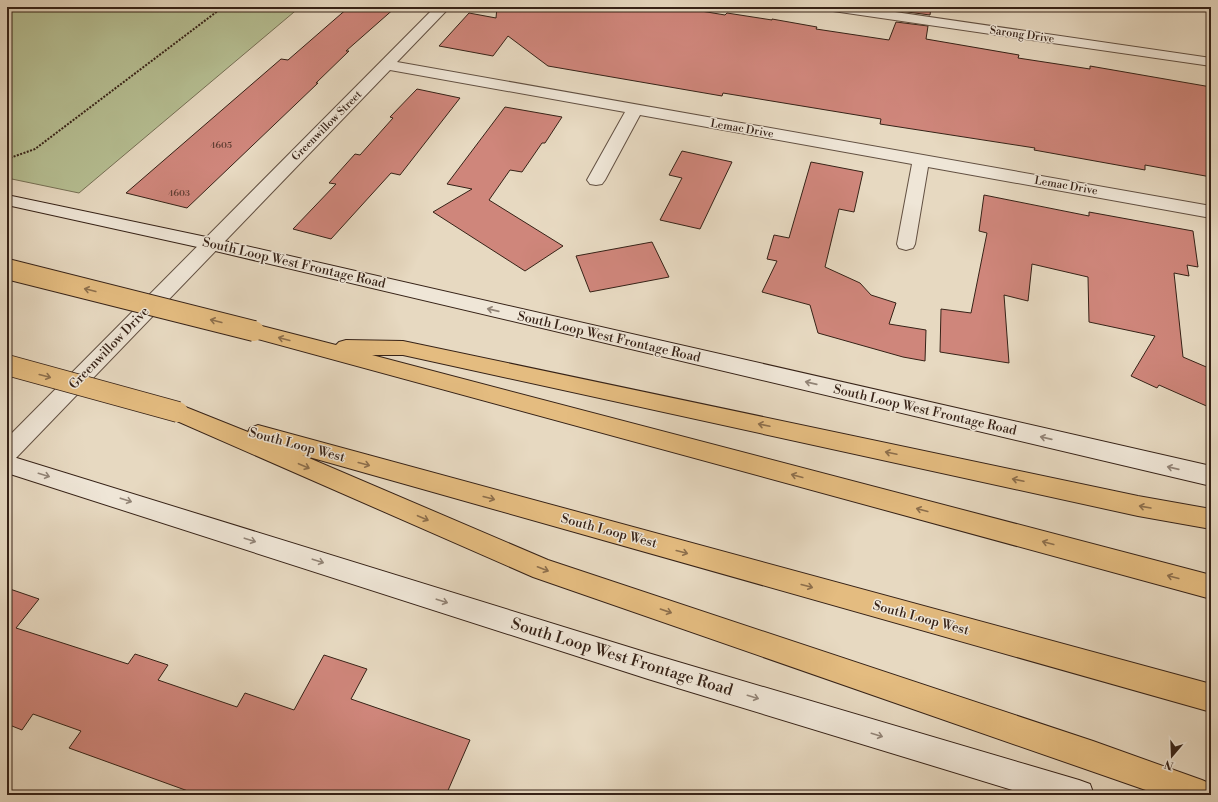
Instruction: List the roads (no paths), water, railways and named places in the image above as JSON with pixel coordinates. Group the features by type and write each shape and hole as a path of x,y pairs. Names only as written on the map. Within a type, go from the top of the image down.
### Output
{"highway":[{"path":"7,269 254,331 1211,587"},
{"path":"314,347 403,348 1138,506 1211,519"},
{"name":"South Loop West","path":"7,365 1211,698"},
{"path":"178,412 542,569 1093,756 1202,795"}],"street":[{"name":"Greenwillow Street","path":"210,244 443,7"},
{"name":"Sarong Drive","path":"833,7 1211,62"},
{"name":"Lemac Drive","path":"387,65 1211,212"},
{"path":"596,180 635,109"},
{"path":"906,244 921,160"},
{"name":"South Loop West Frontage Road","path":"7,200 210,244 1211,476"},
{"name":"Greenwillow Drive","path":"7,453 210,244"},
{"name":"South Loop West Frontage Road","path":"7,464 648,666 1079,795"}]}
